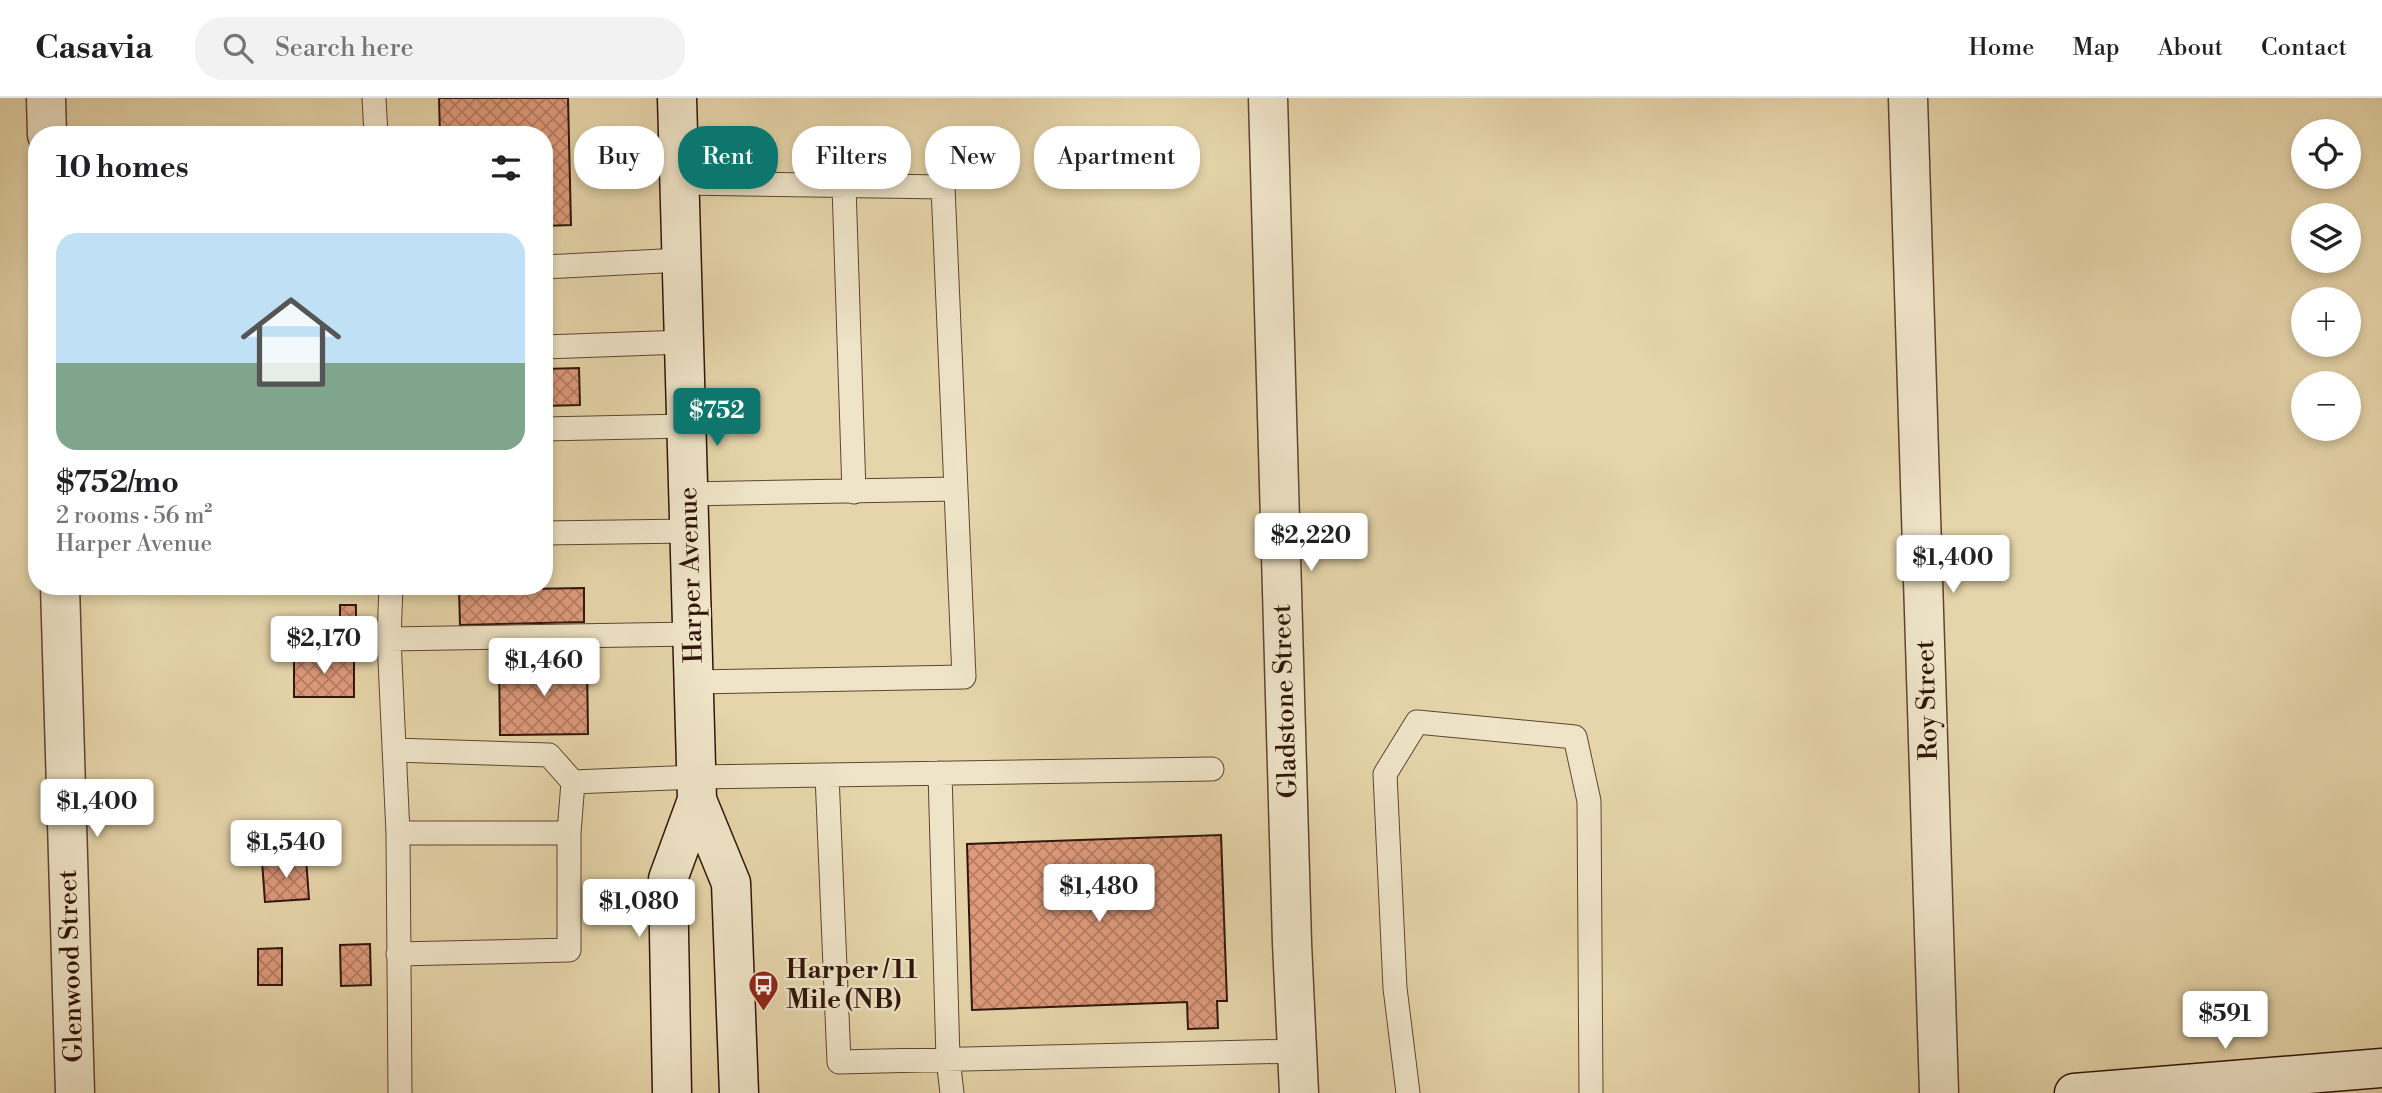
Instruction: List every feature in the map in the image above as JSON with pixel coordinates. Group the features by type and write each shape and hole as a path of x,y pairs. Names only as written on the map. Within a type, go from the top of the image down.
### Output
{"street":[{"path":"46,98 47,126"},
{"name":"Harper Avenue","path":"677,98 678,126"},
{"name":"Gladstone Street","path":"1268,98 1299,1093"},
{"name":"Roy Street","path":"1908,98 1939,1093"},
{"name":"Harper Avenue","path":"672,1093 668,879 696,788 680,189"},
{"name":"Glenwood Street","path":"60,595 75,1093"},
{"name":"Harper Avenue","path":"696,788 731,883 740,1093"},
{"path":"2074,1093 2382,1068"}],"lane":[{"path":"374,98 376,126"},
{"path":"694,682 964,677 943,187 911,187"},
{"path":"844,189 854,492"},
{"path":"553,267 682,260"},
{"path":"553,347 684,342"},
{"path":"553,429 686,426"},
{"path":"553,532 854,492 956,489"},
{"path":"391,595 389,639 398,833 400,1093"},
{"path":"389,639 692,634"},
{"path":"1408,1093 1395,988 1385,774 1417,722 1575,737 1589,801 1591,1093"},
{"path":"394,750 549,755 573,782 696,788 827,775 1212,769"},
{"path":"940,773 948,1059 952,1093"},
{"path":"827,775 839,1062 1297,1051"},
{"path":"398,954 569,950 569,833 573,782"},
{"path":"398,833 569,833"}],"building":[{"path":"439,98 568,98 571,225 553,226 553,126 440,126"},
{"path":"579,368 580,405 553,406 553,369"},
{"path":"553,588 584,588 584,622 460,625 459,595 553,595"},
{"path":"340,605 356,605 356,617 340,618"},
{"path":"294,655 354,656 354,697 294,697"},
{"path":"587,660 588,734 500,735 499,662"},
{"path":"1221,835 1227,1001 1217,1001 1218,1028 1188,1029 1187,1002 972,1010 967,844"},
{"path":"306,858 309,899 265,902 262,861"},
{"path":"370,944 371,985 341,986 340,945"},
{"path":"282,948 282,985 258,985 258,949"}],"place":[{"name":"Harper / 11 Mile (NB)","path":"763,1012"}]}
